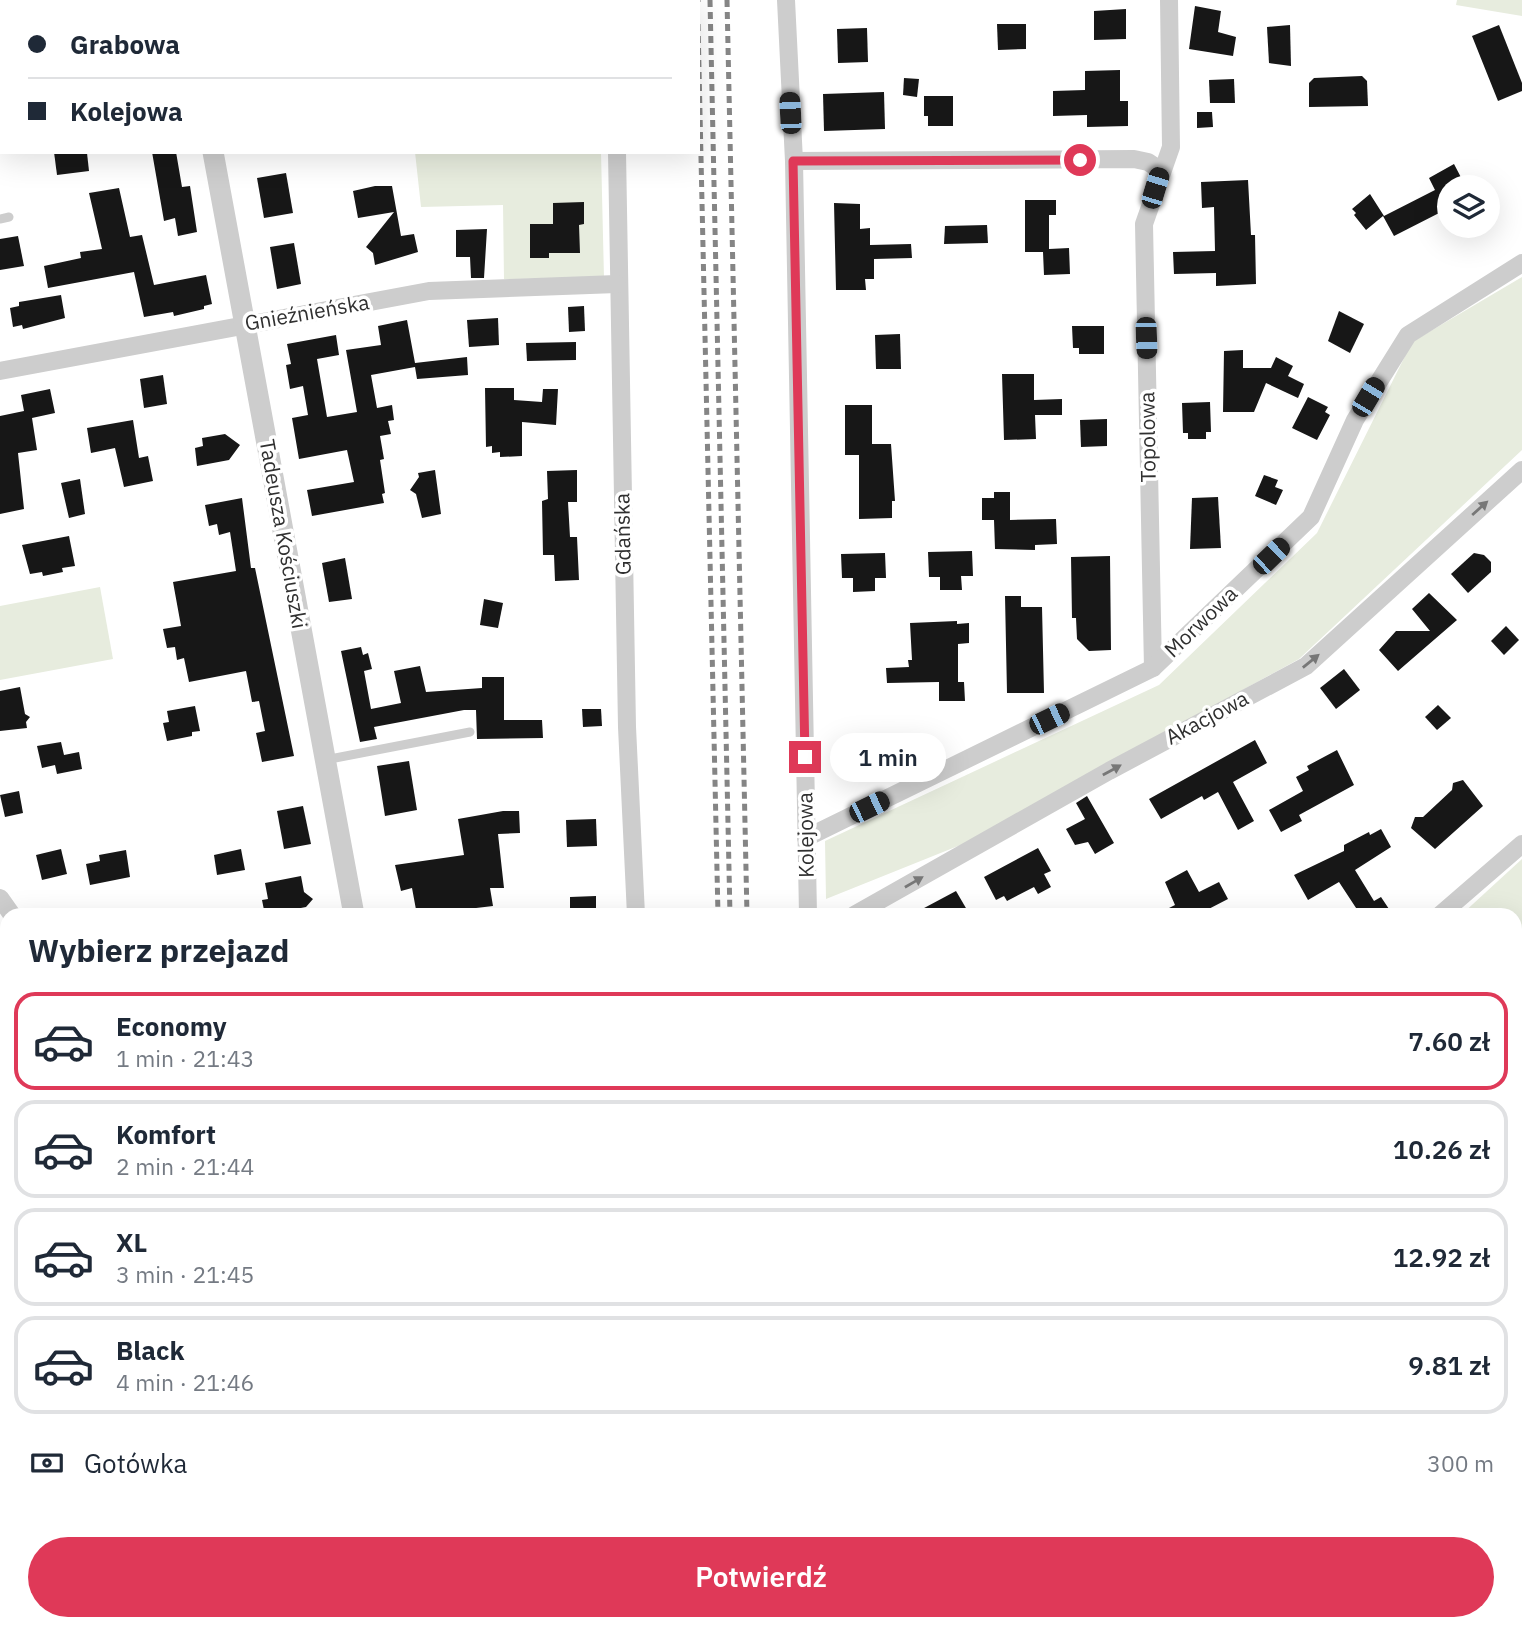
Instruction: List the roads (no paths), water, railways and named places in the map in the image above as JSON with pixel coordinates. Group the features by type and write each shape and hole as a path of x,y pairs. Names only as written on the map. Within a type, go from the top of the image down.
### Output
{"street":[{"name":"Kolejowa","path":"786,0 793,161 808,908"},
{"name":"Topolowa","path":"1153,668 1144,224 1160,170 1171,147 1173,129 1169,0"},
{"name":"Tadeusza Kościuszki","path":"213,154 353,908"},
{"name":"Gdańska","path":"617,154 617,284 627,727 636,908"},
{"path":"793,161 1134,159 1148,162 1160,170"},
{"name":"Morwowa","path":"806,838 1153,668 1311,517 1355,420 1408,335 1522,263"},
{"name":"Gnieźnieńska","path":"0,371 429,291 617,284"},
{"name":"Akacjowa","path":"866,908 1109,771 1306,666 1522,470"},
{"path":"1448,908 1522,844"}],"lane":[{"path":"325,760 470,732"}],"railway":[{"path":"710,0 730,908"},
{"path":"727,0 747,908"},
{"path":"700,113 718,908"}]}
